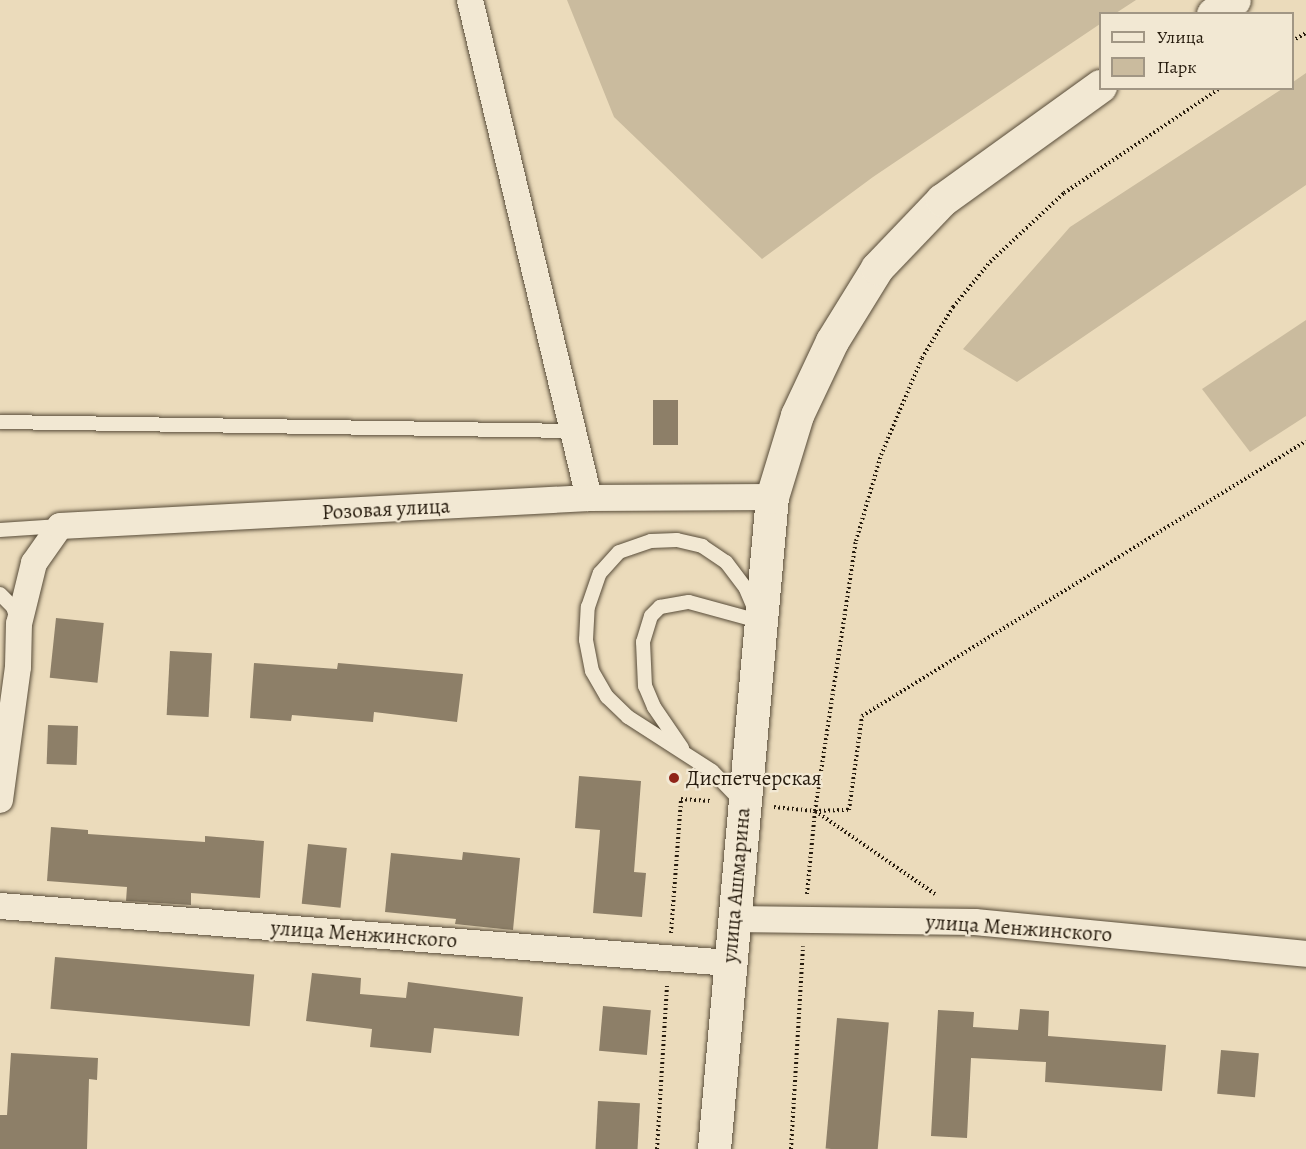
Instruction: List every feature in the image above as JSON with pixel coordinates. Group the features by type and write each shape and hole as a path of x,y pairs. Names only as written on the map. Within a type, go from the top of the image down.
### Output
{"street":[{"path":"470,0 589,498"},
{"path":"1216,12 1234,0"},
{"name":"улица Ашмарина","path":"714,1149 732,919 772,497 796,415 832,341 877,268 942,200 1099,87"},
{"name":"Розовая улица","path":"60,526 589,498 772,497"},
{"path":"0,800 18,667 19,624 34,563 60,526"},
{"name":"улица Менжинского","path":"0,906 729,963"},
{"name":"улица Менжинского","path":"732,919 975,922 1306,954"}],"lane":[{"path":"0,422 573,431"},
{"name":"Розовая улица","path":"0,530 60,526"},
{"path":"743,804 712,771 628,717 607,697 592,671 586,640 588,607 600,573 619,552 651,541 677,540 702,546 726,562 746,589 759,621"},
{"path":"0,594 12,606 19,624"},
{"path":"686,754 654,707 645,686 643,642 651,616 660,607 690,602 759,621"}],"path":[{"path":"791,1149 805,920 815,811 856,541 881,455 922,358 953,307 990,262 1064,193 1217,90"},
{"path":"681,799 815,811 849,810 862,716 1306,441"},
{"path":"815,811 938,896"}],"green space":[{"path":"567,0 1136,0 1118,12 1099,12 1099,25 873,177 762,259 614,117"},
{"path":"1306,73 1306,185 1017,382 963,349 1070,227 1280,90 1294,90 1294,81"},
{"path":"1306,320 1306,416 1250,452 1202,389"}],"building":[{"path":"653,400 678,400 678,445 653,445"},
{"path":"56,618 104,623 97,683 50,678"},
{"path":"170,651 212,653 209,717 167,715"},
{"path":"254,663 337,669 338,663 463,674 457,722 374,712 373,722 292,715 291,721 250,718"},
{"path":"48,725 78,726 77,765 47,764"},
{"path":"579,776 641,781 634,872 646,873 642,917 593,913 600,830 575,828"},
{"path":"51,827 88,830 88,834 205,842 205,836 264,841 260,898 191,893 191,905 126,901 127,887 47,881"},
{"path":"308,844 347,848 341,908 302,904"},
{"path":"463,852 520,858 513,930 455,924 456,919 385,912 391,853 462,860"},
{"path":"55,957 254,974 250,1026 50,1009"},
{"path":"312,973 361,978 360,994 406,998 408,982 523,997 519,1036 434,1028 431,1053 370,1047 372,1029 306,1021"},
{"path":"603,1006 651,1010 647,1055 599,1051"},
{"path":"1020,1009 1049,1011 1048,1036 1166,1045 1162,1091 1045,1082 1046,1062 971,1058 967,1138 931,1136 938,1010 974,1012 973,1027 1018,1030"},
{"path":"837,1018 889,1023 878,1149 826,1149"},
{"path":"1221,1050 1259,1053 1255,1097 1217,1094"},
{"path":"11,1053 98,1058 97,1080 89,1079 87,1149 0,1149 0,1115 7,1115"},
{"path":"598,1101 640,1103 638,1149 595,1149"}],"place":[{"name":"Диспетчерская","path":"674,778"}]}
